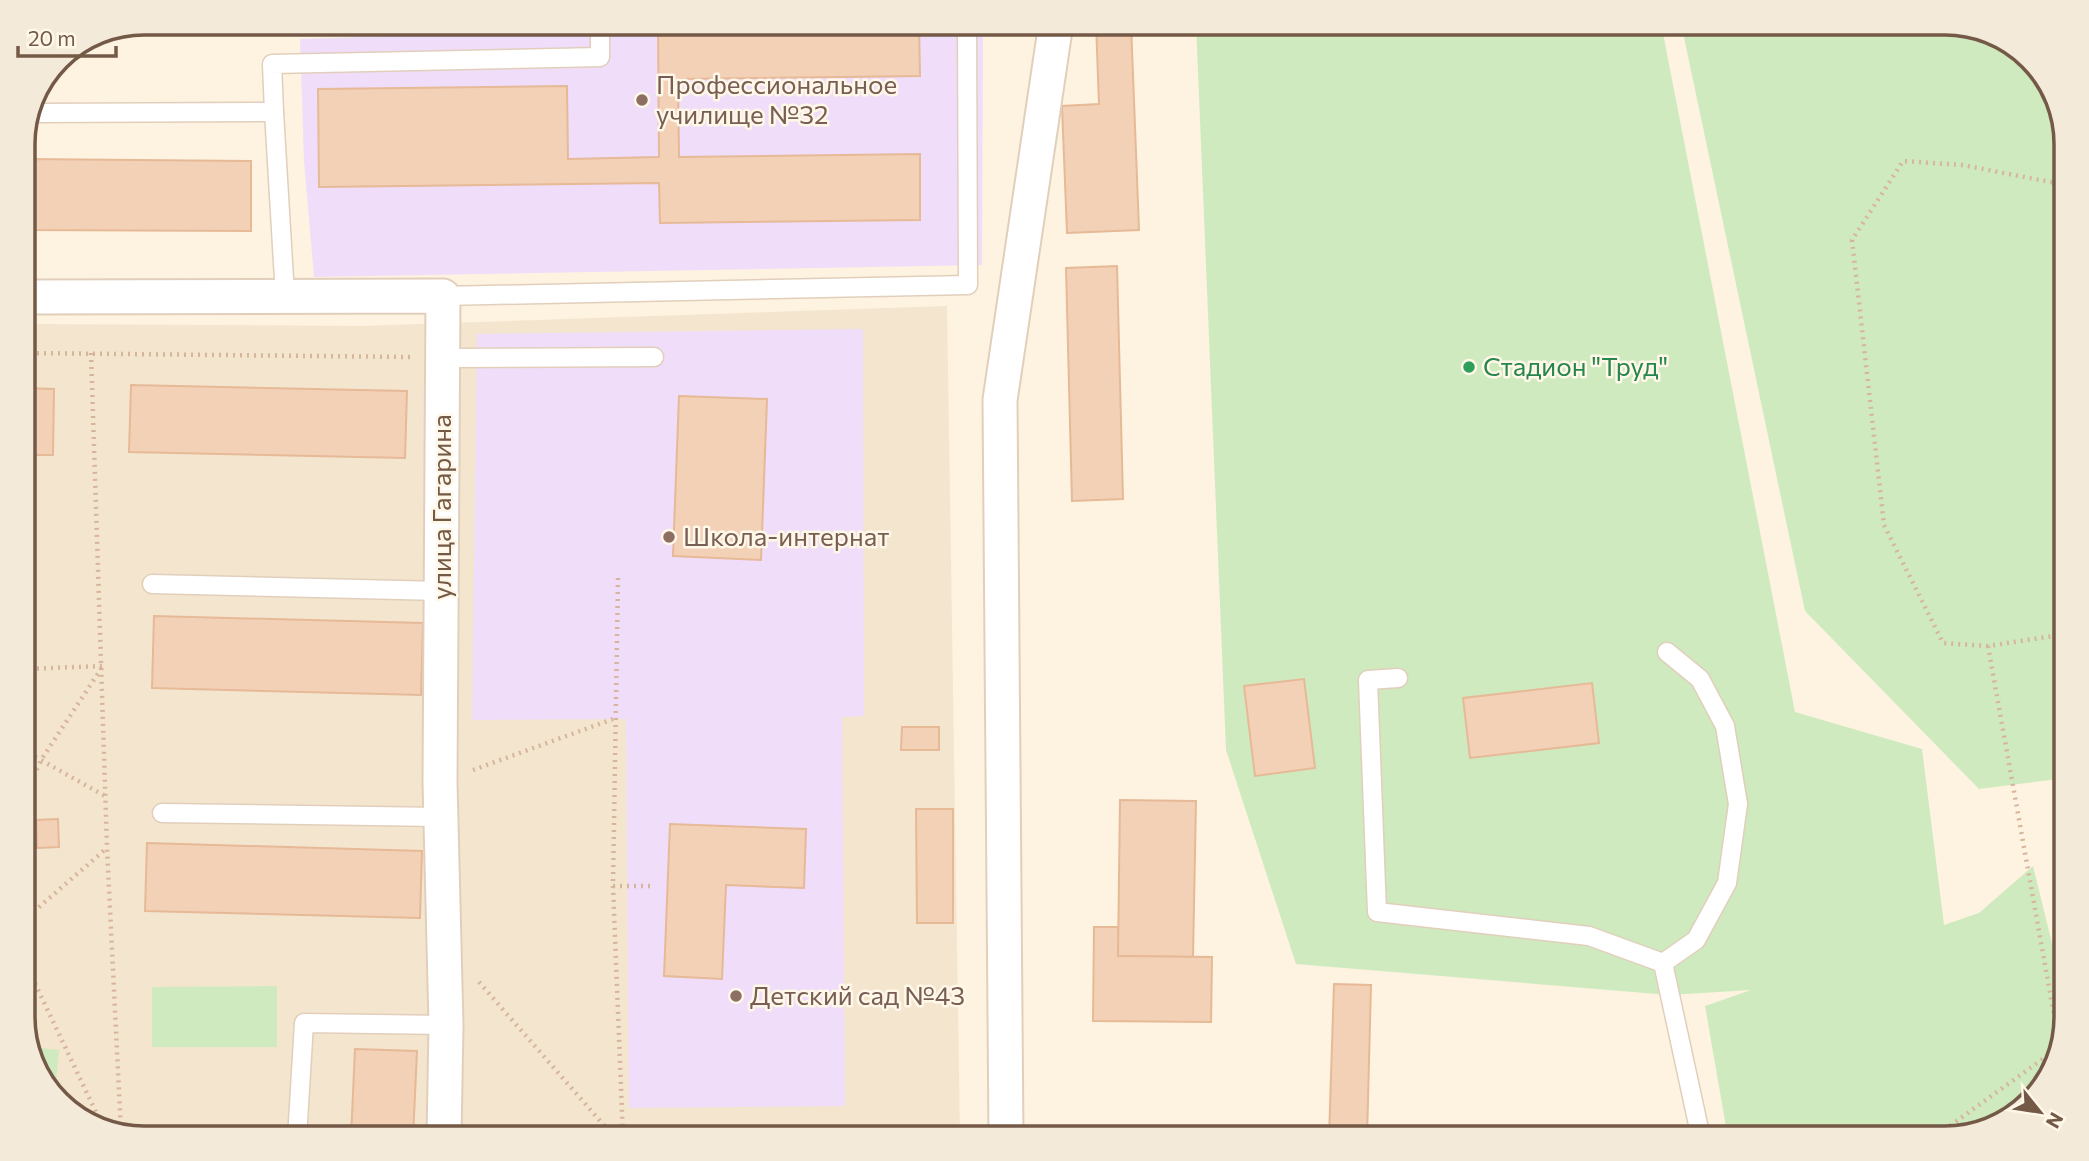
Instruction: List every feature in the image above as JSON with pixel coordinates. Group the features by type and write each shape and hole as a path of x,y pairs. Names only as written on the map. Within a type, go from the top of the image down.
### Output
{"street":[{"path":"1006,1126 1000,400 1054,35"},
{"path":"35,297 443,296"},
{"name":"улица Гагарина","path":"443,296 440,782 446,1025 444,1126"}],"lane":[{"path":"285,296 272,64 600,57 600,35"},
{"path":"443,296 968,285 967,35"},
{"path":"40,113 274,112"},
{"path":"443,358 654,356"},
{"path":"152,584 441,591"},
{"path":"1663,963 1696,940 1727,883 1738,803 1725,726 1700,679 1667,652"},
{"path":"1398,678 1368,680 1377,912 1589,936 1663,963"},
{"path":"162,813 441,817"},
{"path":"1663,963 1698,1126"},
{"path":"298,1126 304,1023 446,1025"}],"path":[{"path":"2054,183 1962,165 1903,161 1852,240 1885,525 1943,643 1988,646 2054,636"},
{"path":"35,353 443,358"},
{"path":"91,353 107,848 121,1123"},
{"path":"618,578 613,719 613,887 623,1126"},
{"path":"1988,646 2054,1009"},
{"path":"35,669 103,666"},
{"path":"35,774 41,760 103,666"},
{"path":"440,782 613,719"},
{"path":"35,757 106,797"},
{"path":"35,911 107,848"},
{"path":"613,887 650,886"},
{"path":"444,941 605,1126"},
{"path":"35,983 97,1115"},
{"path":"1950,1126 2047,1056"}],"shaded area":[{"name":"Профессиональное училище №32","path":"424,35 983,35 982,265 314,277 304,161 300,39"},
{"path":"947,306 960,1126 144,1126 102,1118 78,1103 58,1083 41,1052 35,1024 35,324 362,326"},
{"name":"Школа-интернат","path":"863,329 864,716 842,717 845,1106 629,1108 626,719 472,720 477,334"}],"green space":[{"name":"Стадион \"Труд\"","path":"1196,35 1663,35 1795,712 1922,749 1944,925 1979,913 2033,866 2054,951 2053,1031 2046,1059 2035,1077 2005,1077 2005,1107 1987,1118 1959,1125 1726,1126 1705,1006 1751,990 1669,995 1296,964 1226,750"},
{"path":"1684,35 1945,35 1987,43 2011,58 2031,78 2046,102 2054,137 2054,780 1979,789 1805,611"},
{"path":"277,986 277,1047 152,1047 152,987"},
{"path":"40,1048 59,1050 56,1080"}],"building":[{"path":"658,35 919,35 920,76 678,79 679,157 920,154 920,220 660,223 659,183 319,187 318,89 567,86 568,159 659,157"},
{"path":"1096,35 1131,35 1139,230 1067,233 1062,106 1099,104"},
{"path":"35,159 251,161 251,231 35,230"},
{"path":"1117,266 1123,499 1072,501 1066,268"},
{"path":"131,385 407,391 405,458 129,452"},
{"path":"35,388 54,389 53,455 35,455"},
{"path":"679,396 767,399 761,560 673,556"},
{"path":"154,616 423,623 421,695 152,688"},
{"path":"1304,679 1315,768 1255,776 1244,686"},
{"path":"1592,683 1599,743 1470,758 1463,698"},
{"path":"902,727 939,727 939,750 901,750"},
{"path":"1120,800 1196,801 1193,957 1118,956"},
{"path":"916,809 953,809 953,923 917,923"},
{"path":"58,819 59,847 37,848 36,820"},
{"path":"670,824 806,829 804,888 726,885 722,979 664,976"},
{"path":"147,843 422,851 420,918 145,911"},
{"path":"1094,927 1118,927 1118,956 1212,957 1211,1022 1093,1021"},
{"path":"1334,984 1371,985 1367,1126 1329,1126"},
{"path":"355,1049 417,1051 414,1126 352,1126"}],"place":[{"name":"Профессиональное училище №32","path":"642,100"},
{"name":"Стадион \"Труд\"","path":"1469,367"},
{"name":"Школа-интернат","path":"669,537"},
{"name":"Детский сад №43","path":"736,996"}]}
